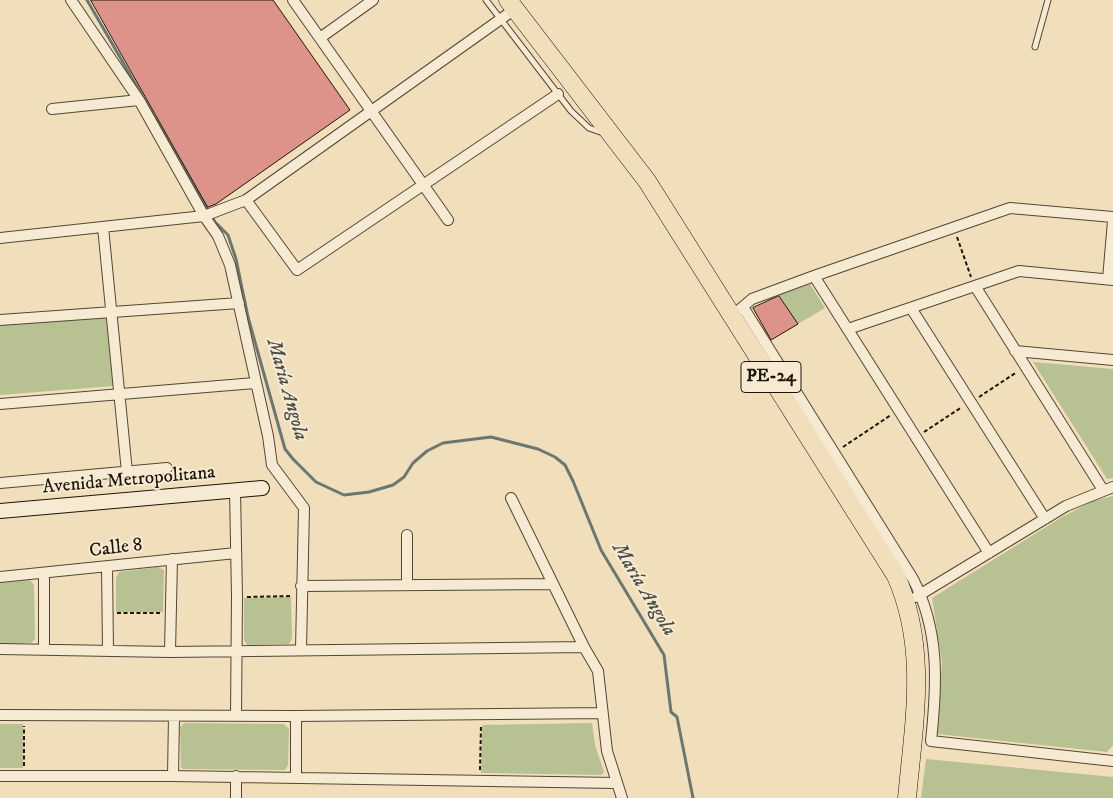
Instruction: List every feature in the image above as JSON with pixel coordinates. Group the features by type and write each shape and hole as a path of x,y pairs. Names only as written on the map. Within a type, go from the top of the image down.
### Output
{"highway":[{"name":"PE-24","path":"512,4 613,136 738,311 896,576 914,598 918,684 907,798"}],"street":[{"path":"71,0 139,100 208,214 230,265 272,466 304,508 301,650"},
{"path":"293,0 448,220"},
{"path":"320,38 373,0"},
{"path":"0,238 208,214 246,200 501,19 512,4"},
{"path":"246,200 297,270 558,94"},
{"path":"52,109 139,100"},
{"path":"848,329 1019,271 1110,280 1113,219 1010,208 752,299 738,311 834,453 914,598 932,635 936,665 936,691 931,741 1113,761"},
{"path":"103,227 127,472"},
{"path":"814,276 989,553"},
{"path":"914,598 1066,506 1108,488 1016,351 975,286"},
{"path":"0,320 112,314 239,303"},
{"path":"912,308 1044,519"},
{"path":"1016,351 1113,360"},
{"path":"0,404 255,383"},
{"path":"0,483 167,468"},
{"name":"Avenida Metropolitana","path":"0,511 262,488"},
{"path":"235,490 237,597 236,716"},
{"path":"511,498 584,647 598,671 603,702 602,713 607,751 622,798"},
{"path":"406,535 407,585"},
{"name":"Calle 8","path":"0,577 107,568 236,553"},
{"path":"170,652 172,560"},
{"path":"107,568 108,650"},
{"path":"44,574 44,649"},
{"path":"301,591 407,585 553,584"},
{"path":"0,649 170,652 584,647"},
{"path":"0,715 296,716 602,713"},
{"path":"173,776 174,716"},
{"path":"296,716 296,776"},
{"path":"0,776 296,776 616,782"},
{"path":"236,776 236,798"}],"lane":[{"path":"486,0 571,111 589,128 613,136"},
{"path":"1035,46 1048,0"}],"path":[{"path":"954,228 975,286"},
{"path":"834,453 899,410"},
{"path":"237,597 301,591"},
{"path":"108,613 171,613"},
{"path":"480,780 481,714"},
{"path":"24,715 24,776"}],"green space":[{"path":"810,284 825,308 798,324 779,295"},
{"path":"106,316 113,386 0,395 0,325"},
{"path":"1033,362 1113,369 1113,478 1107,479"},
{"path":"1113,496 1113,745 1107,752 937,734 942,663 932,598 1062,517 1093,501"},
{"path":"158,567 164,570 163,612 116,612 116,578 119,572"},
{"path":"30,580 34,585 35,639 31,643 0,644 0,583"},
{"path":"291,597 292,639 289,644 247,645 244,640 244,598"},
{"path":"184,723 284,724 289,729 288,765 285,770 183,769 181,767 180,727"},
{"path":"592,723 595,745 604,772 602,775 481,773 482,725"},
{"path":"0,724 23,724 23,768 0,768"},
{"path":"926,759 1113,777 1113,798 921,798"}],"building":[{"path":"91,0 273,0 350,110 216,204 208,207"},
{"path":"779,296 798,324 771,340 753,308"}],"waterway":[{"name":"María Angola","path":"87,0 215,222 228,235 236,259 248,317 285,449 316,482 344,495 369,492 393,485 404,477 413,463 427,451 443,443 491,437 538,449 555,457 565,465 601,550 664,655 671,712 677,717 693,798"}]}
